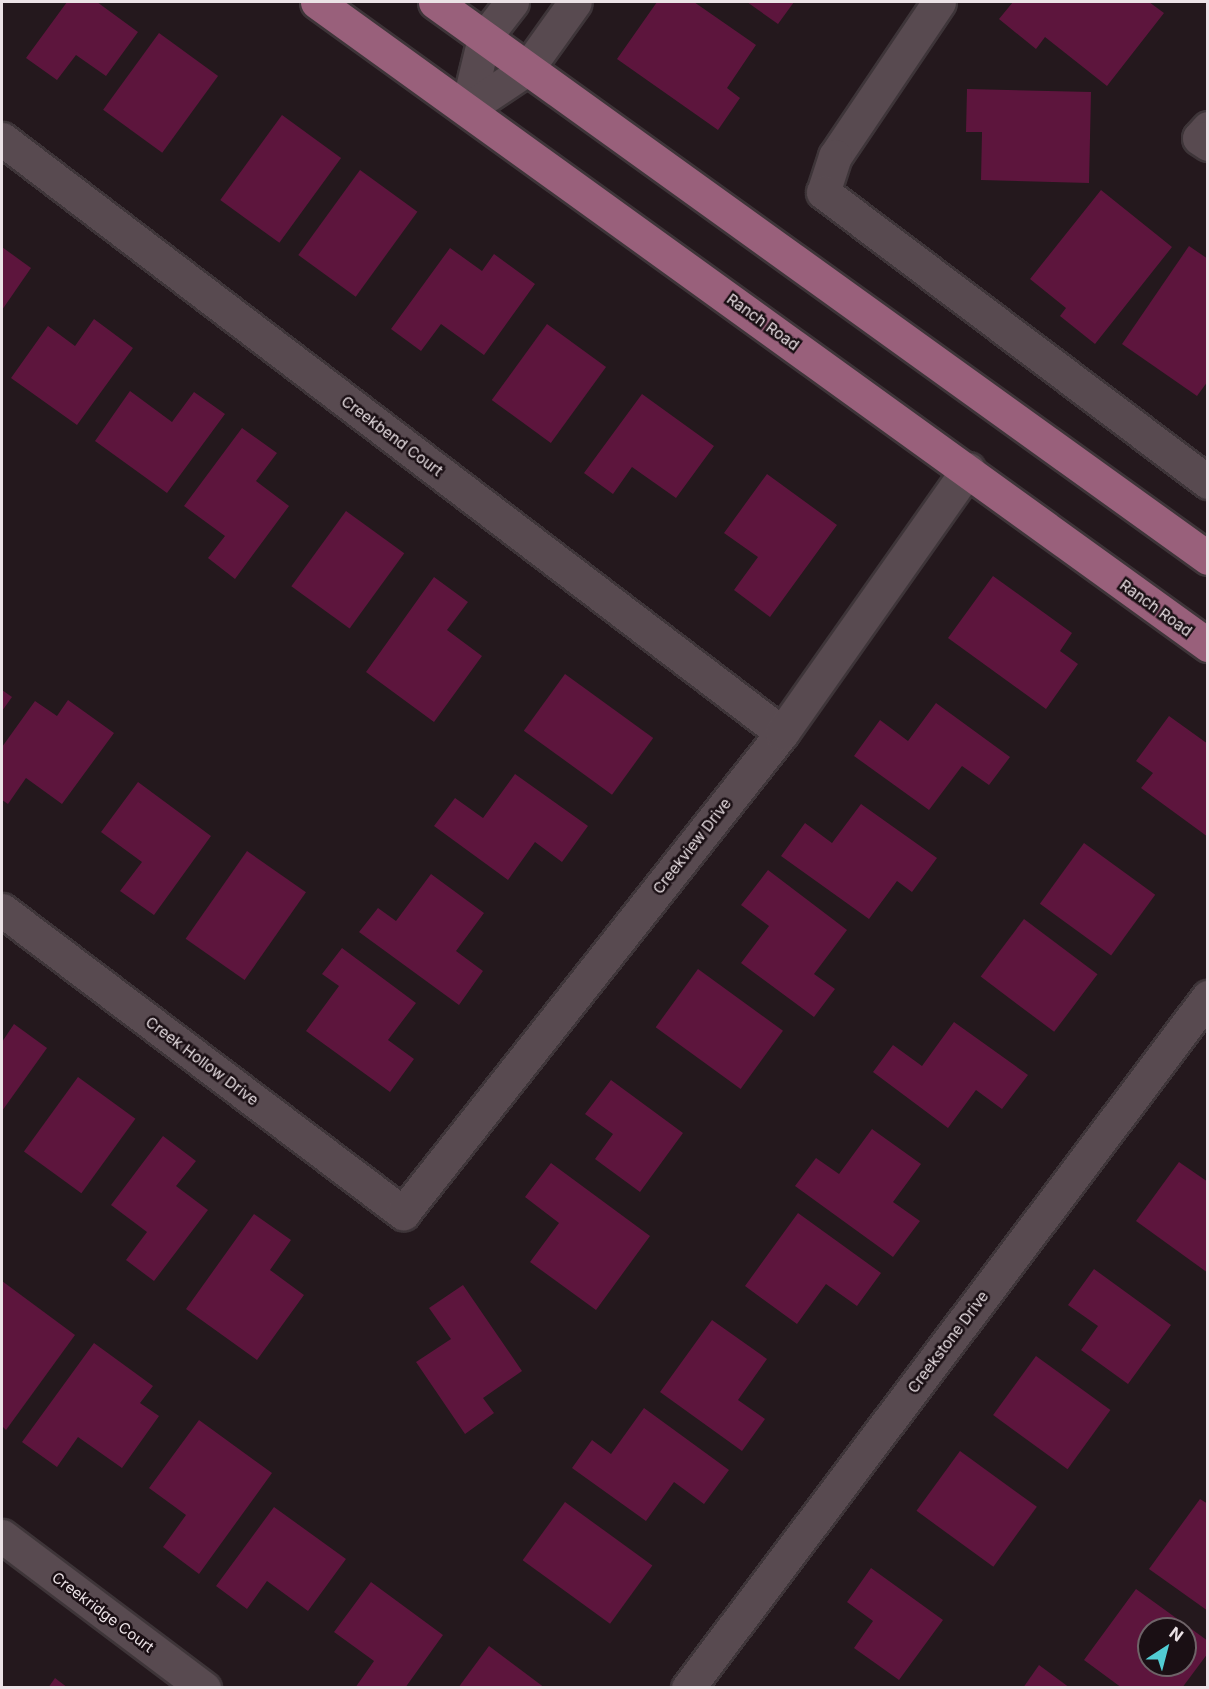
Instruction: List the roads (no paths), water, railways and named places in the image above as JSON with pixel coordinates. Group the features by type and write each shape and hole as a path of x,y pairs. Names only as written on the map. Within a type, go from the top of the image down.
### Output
{"main road":[{"name":"Ranch Road","path":"317,2 968,469 1208,645"},
{"path":"435,2 1208,558"}],"street":[{"path":"467,109 484,38 512,2"},
{"path":"467,109 527,69 575,2"},
{"path":"939,2 835,156 823,192 1208,482"},
{"name":"Creekbend Court","path":"2,139 782,733"},
{"name":"Creekview Drive","path":"403,1213 782,733 968,469"},
{"name":"Creek Hollow Drive","path":"2,910 403,1213"},
{"name":"Creekstone Drive","path":"688,1688 1208,997"},
{"name":"Creekridge Court","path":"2,1536 204,1688"}]}
